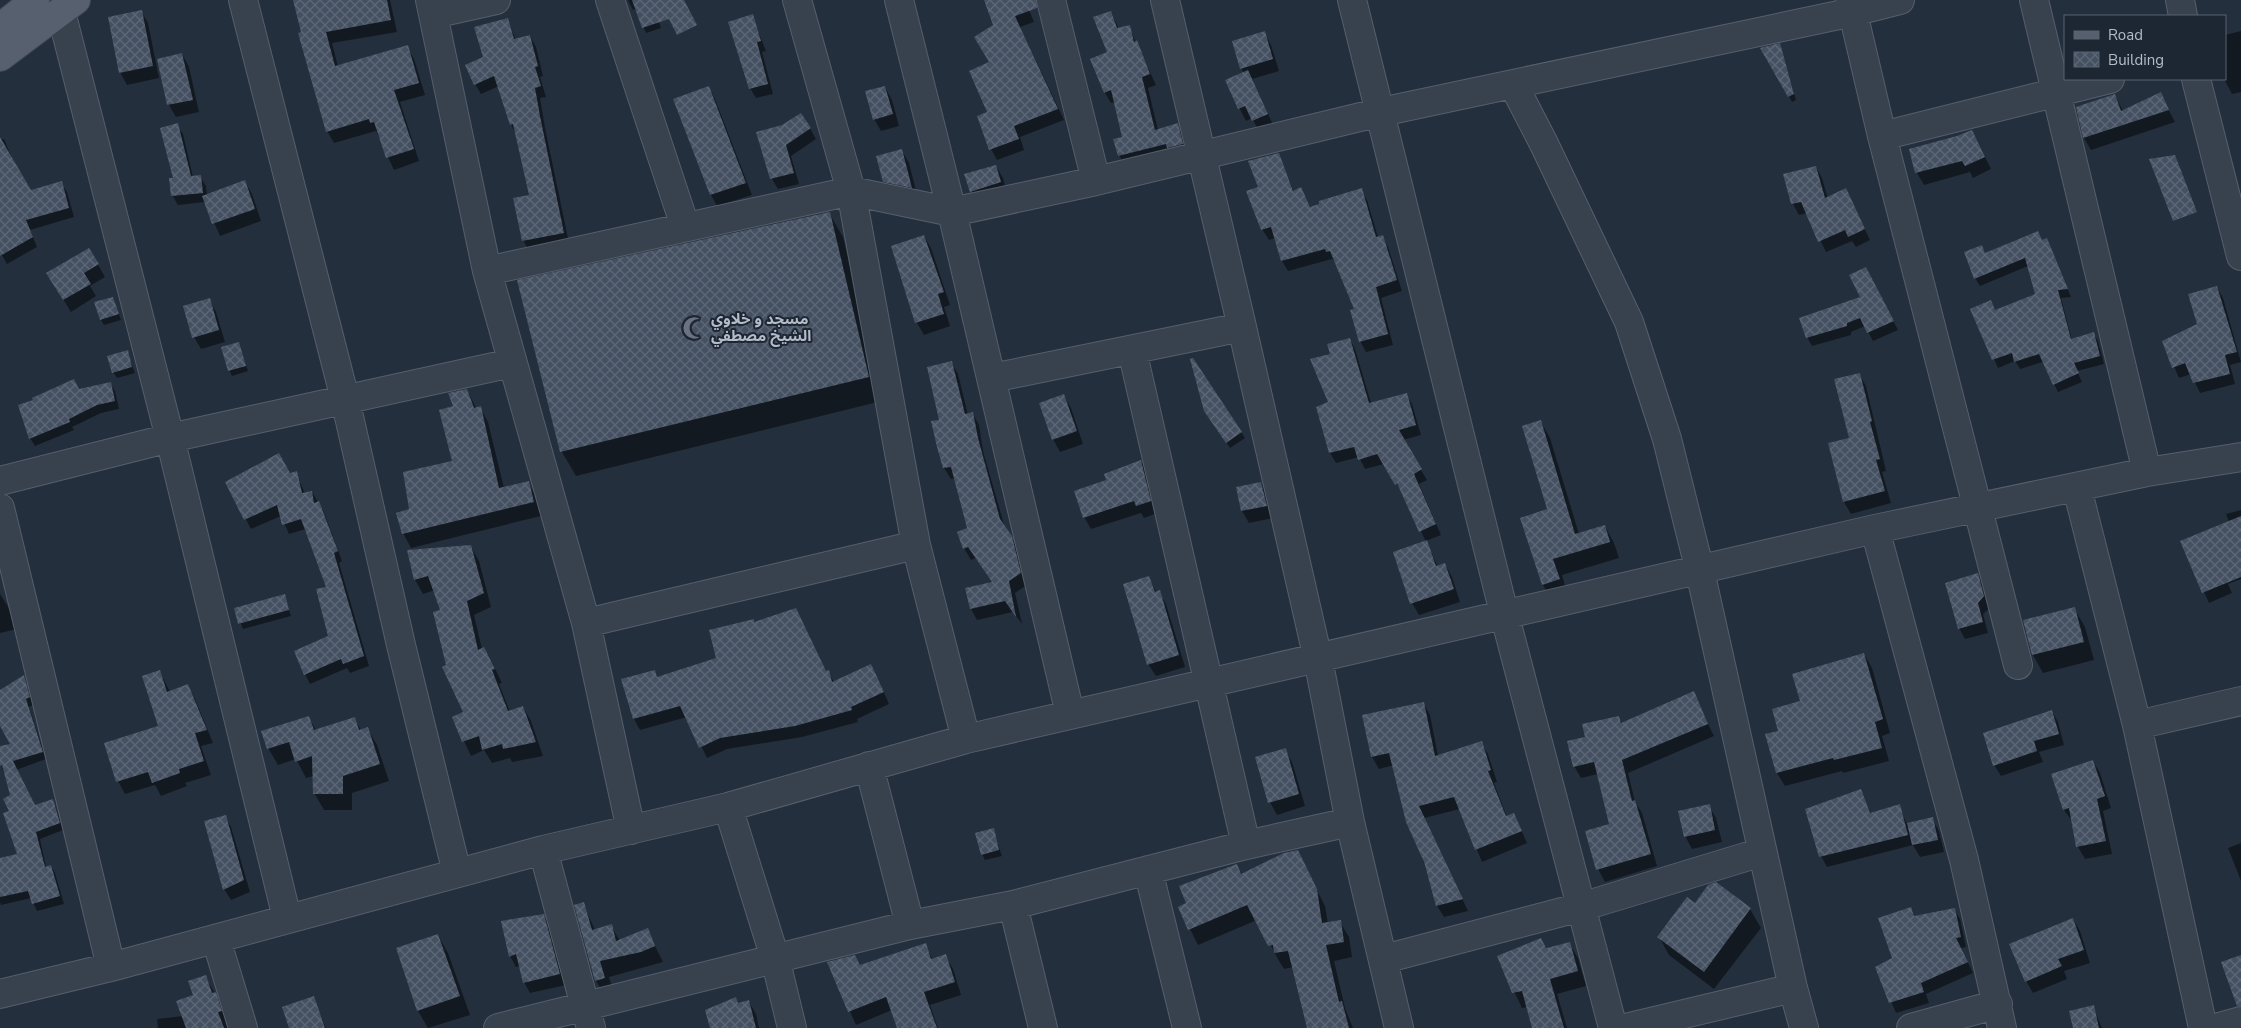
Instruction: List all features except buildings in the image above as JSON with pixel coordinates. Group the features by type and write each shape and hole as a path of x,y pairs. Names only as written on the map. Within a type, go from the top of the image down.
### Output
{"main road":[{"path":"0,28 35,0"},
{"path":"0,57 68,6"}],"street":[{"path":"244,0 345,399 399,635 457,873"},
{"path":"496,0 432,7 487,271 586,623 631,830"},
{"path":"610,0 686,226"},
{"path":"797,0 851,191 916,545 966,739"},
{"path":"899,0 992,378 1070,714"},
{"path":"1051,0 1096,181"},
{"path":"1165,0 1203,154 1318,659 1350,822 1399,1028"},
{"path":"1352,0 1504,613 1614,1028"},
{"path":"487,271 851,191 952,212 1096,181 1381,112 1852,6 1900,0"},
{"path":"2034,0 2146,472"},
{"path":"2180,0 2183,15"},
{"path":"68,6 170,438 287,918"},
{"path":"1852,6 1882,136 1976,509 2018,665"},
{"path":"1882,136 2106,80"},
{"path":"2196,80 2232,188 2241,256"},
{"path":"1512,84 1544,144 1629,322 1668,439 1700,571 1792,988 1804,1028"},
{"path":"992,378 1242,327"},
{"path":"1132,350 1210,682 1246,845"},
{"path":"0,480 170,438 512,363"},
{"path":"0,994 111,967 543,850 728,807 966,739 1070,714 1318,659 1504,613 1700,571 1875,529 2146,472 2241,457"},
{"path":"2077,488 2137,725 2203,1028"},
{"path":"0,508 111,967"},
{"path":"1875,529 1964,860 2000,1016 1911,1028"},
{"path":"586,623 916,545"},
{"path":"2137,725 2241,701"},
{"path":"869,766 910,925"},
{"path":"728,807 775,958 792,1028"},
{"path":"498,1028 588,1018 775,958 910,925 1013,905 1246,845 1350,822"},
{"path":"543,850 588,1018"},
{"path":"1384,959 1582,906 1762,852"},
{"path":"1148,870 1187,1028"},
{"path":"1013,905 1043,1028"},
{"path":"216,939 243,1028"},
{"path":"1625,1028 1792,988"},
{"path":"2216,1028 2241,1022"}],"place":[{"name":"مسجد و خلاوي الشيخ مصطفي","path":"694,328"}]}
